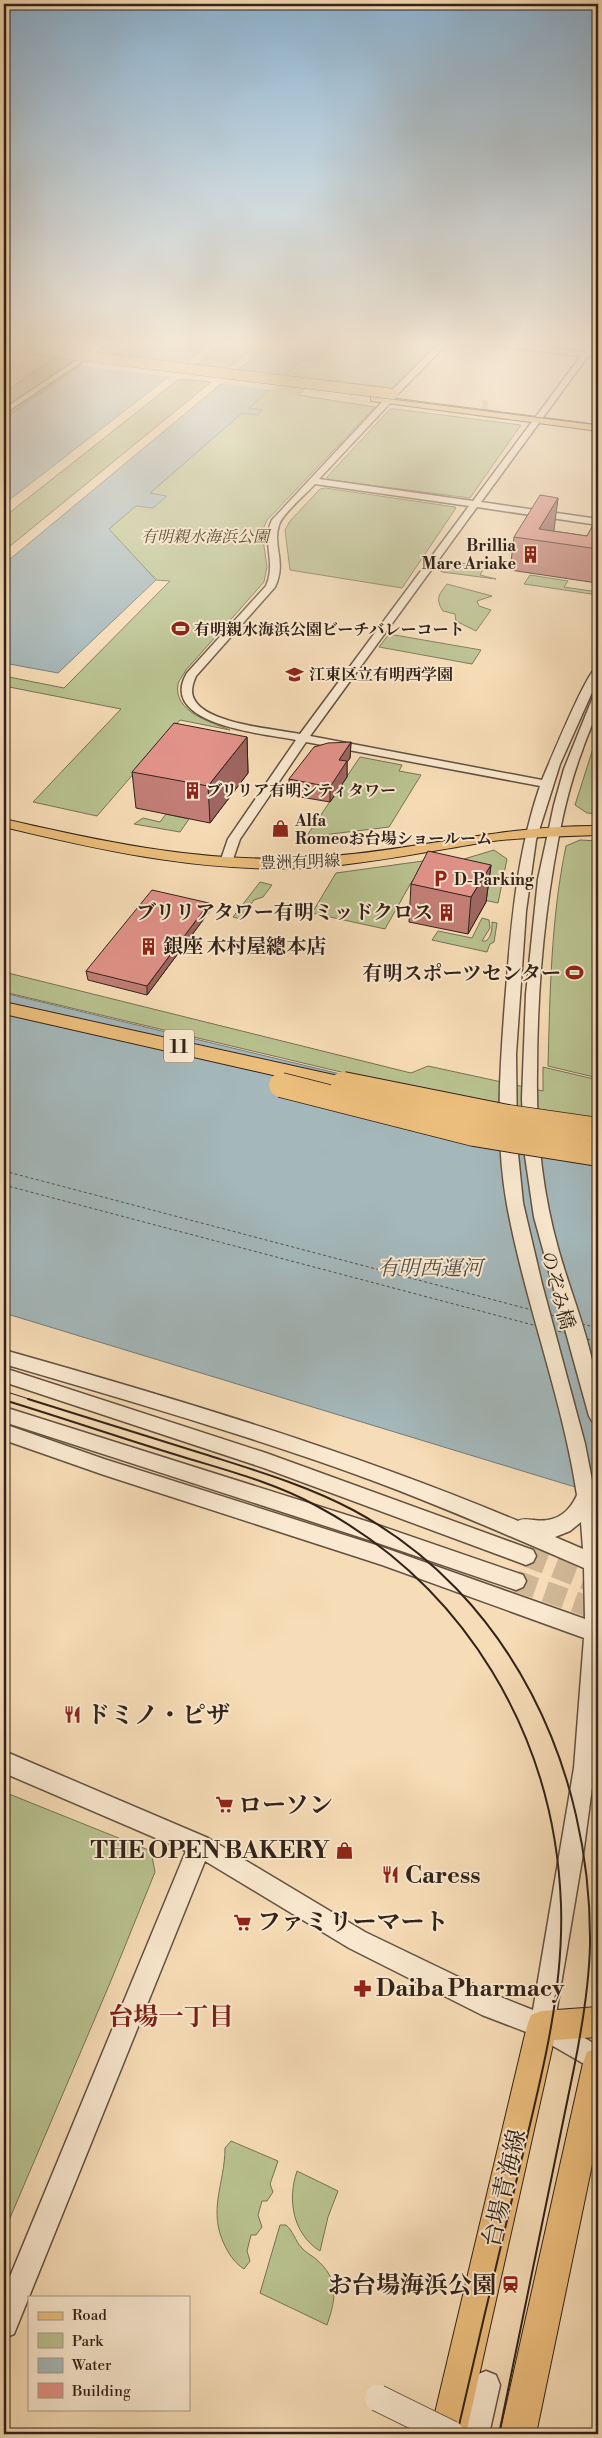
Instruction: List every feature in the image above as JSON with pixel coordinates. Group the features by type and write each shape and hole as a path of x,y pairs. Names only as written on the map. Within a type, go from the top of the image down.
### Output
{"highway":[{"name":"11","path":"4,1008 343,1084 508,1117 598,1130"},
{"name":"11","path":"4,1018 474,1134 598,1154"},
{"name":"11","path":"343,1084 598,1118"},
{"name":"11","path":"281,1086 476,1122 598,1142"}],"main road":[{"name":"豊洲有明線","path":"4,811 228,856 287,864 323,862 533,827 598,821"},
{"name":"豊洲有明線","path":"4,823 132,851 178,858 228,856"},
{"name":"豊洲有明線","path":"555,826 598,831"},
{"path":"542,2026 598,2022"},
{"name":"台場青海線","path":"449,2434 542,2026"},
{"path":"518,2434 598,2061"}],"street":[{"path":"335,458 275,522 272,537 278,564 277,572 270,587 191,675 186,684 188,699 194,706 212,718 235,725 546,784"},
{"path":"228,856 234,839 303,739 509,458"},
{"path":"313,481 598,522"},
{"name":"のぞみ橋","path":"584,1519 586,1494 572,1431 518,1220 511,1176 507,1065 521,901 533,827 560,746 598,669"},
{"path":"528,1069 542,891 565,780 575,750 598,697"},
{"name":"のぞみ橋","path":"528,1069 531,1148 539,1202 550,1250 598,1416"},
{"path":"4,1357 118,1389 258,1434 498,1521 597,1564"},
{"path":"4,1375 250,1454 387,1503 526,1556"},
{"path":"4,1414 516,1581"},
{"path":"4,1422 190,1474"},
{"path":"4,1432 104,1467 382,1556 597,1633"},
{"path":"498,1521 543,1530 557,1529 584,1519 597,1564 597,1633 584,1779 542,2026"},
{"path":"4,1762 200,1846 240,1868 357,1940 491,2006 542,2026 598,2061"},
{"path":"4,2324 200,1846"},
{"path":"475,2434 486,2385"},
{"path":"378,2398 449,2434"}],"green space":[{"path":"79,458 118,458 4,551 4,517"},
{"name":"有明親水海浜公園","path":"190,458 326,458 267,520 262,532 267,567 264,582 186,670 178,684 178,694 181,702 187,709 204,719 230,730 180,720 97,816 33,802 121,709 4,686 4,676 64,688 170,581 156,580 109,529"},
{"path":"345,458 498,458 470,498 330,480 327,477"},
{"path":"325,488 456,508 402,588 290,570 285,530 290,521 320,489"},
{"path":"445,560 479,566 484,568 480,575 496,579 442,572 438,569"},
{"path":"530,575 568,581 564,587 598,592 598,595 524,584"},
{"path":"447,584 492,596 477,601 479,606 491,610 476,631 456,621 455,614 443,611 439,603 439,597"},
{"path":"389,634 481,650 472,664 379,647"},
{"path":"598,733 598,814 587,813 575,805"},
{"path":"360,757 402,765 399,771 421,775 389,827 306,837"},
{"path":"166,814 189,819 180,832 134,824 143,818 160,822"},
{"name":"有明スポーツセンター","path":"580,840 598,841 598,1078 548,1066 552,955 557,900 566,846"},
{"path":"494,850 507,859 498,903 436,890 464,859"},
{"path":"423,861 423,883 412,881 385,929 312,913 336,873"},
{"path":"260,882 272,885 263,897 254,900 240,919 233,917"},
{"path":"482,918 489,920 490,928 482,941 486,941 489,937 492,930 492,922 497,923 494,942 490,944 487,952 432,940 438,931 472,938"},
{"path":"4,972 411,1073 428,1066 543,1091 543,1067 598,1080 598,1133 4,992"},
{"path":"4,1792 151,1851 155,1872 4,2232"},
{"path":"231,2141 278,2161 270,2184 273,2192 267,2201 262,2201 258,2215 262,2227 256,2235 251,2235 247,2251 250,2261 244,2269 235,2262 227,2250 217,2221 218,2197 225,2148"},
{"path":"297,2171 338,2191 328,2217 320,2251 304,2235 298,2226 295,2216 293,2193"},
{"path":"280,2225 288,2227 301,2247 316,2259 329,2274 334,2290 334,2298 327,2325 260,2293"}],"water":[{"path":"4,458 64,458 4,504"},
{"path":"132,458 191,458 150,493 167,496 153,508 136,506 109,529 156,580 58,673 4,663 4,564"},
{"name":"有明西運河","path":"4,993 598,1136 598,1494 4,1313"}],"building":[{"path":"540,495 558,498 539,529 587,536 598,516 598,549 514,537"},
{"path":"174,723 247,737 208,786 132,772"},
{"path":"351,742 339,760 347,761 330,787 289,779 314,747 328,743"},
{"path":"428,851 491,865 471,897 411,884"},
{"name":"銀座 木村屋總本店","path":"152,890 209,903 147,986 86,971"}],"ferry route":[{"path":"4,1171 532,1310"},
{"path":"4,1185 537,1326"},
{"path":"551,1315 564,1319"},
{"path":"582,1324 598,1328"},
{"path":"553,1330 566,1333"},
{"path":"587,1339 598,1342"}],"tunnel":[{"path":"526,1556 598,1584"},
{"path":"516,1581 598,1610"}],"tram line":[{"path":"4,1391 32,1400"},
{"path":"28,1399 261,1472 317,1493 353,1510 409,1546 457,1589 498,1639 532,1694 558,1753 576,1815 587,1880 590,1945 585,2007 577,2053 499,2434"},
{"path":"4,1400 266,1483 315,1505 368,1538 416,1577 457,1622 492,1671 520,1725 541,1782 555,1842 561,1905 558,1973 542,2074 457,2434"}],"place":[{"name":"Brillia Mare Ariake","path":"530,554"},
{"name":"有明親水海浜公園ビーチバレーコート","path":"180,629"},
{"name":"江東区立有明西学園","path":"295,674"},
{"name":"ブリリア有明シティタワー","path":"192,790"},
{"name":"Alfa Romeoお台場ショールーム","path":"281,829"},
{"name":"D-Parking","path":"440,879"},
{"name":"ブリリアタワー有明ミッドクロス","path":"447,912"},
{"name":"銀座 木村屋總本店","path":"149,946"},
{"name":"有明スポーツセンター","path":"575,973"},
{"name":"ドミノ・ピザ","path":"72,1715"},
{"name":"ローソン","path":"224,1805"},
{"name":"THE OPEN BAKERY","path":"344,1850"},
{"name":"Caress","path":"391,1875"},
{"name":"ファミリーマート","path":"243,1922"},
{"name":"Daiba Pharmacy","path":"362,1988"},
{"name":"お台場海浜公園","path":"510,2285"}],"district":[{"name":"台場一丁目","path":"171,2016"}]}
